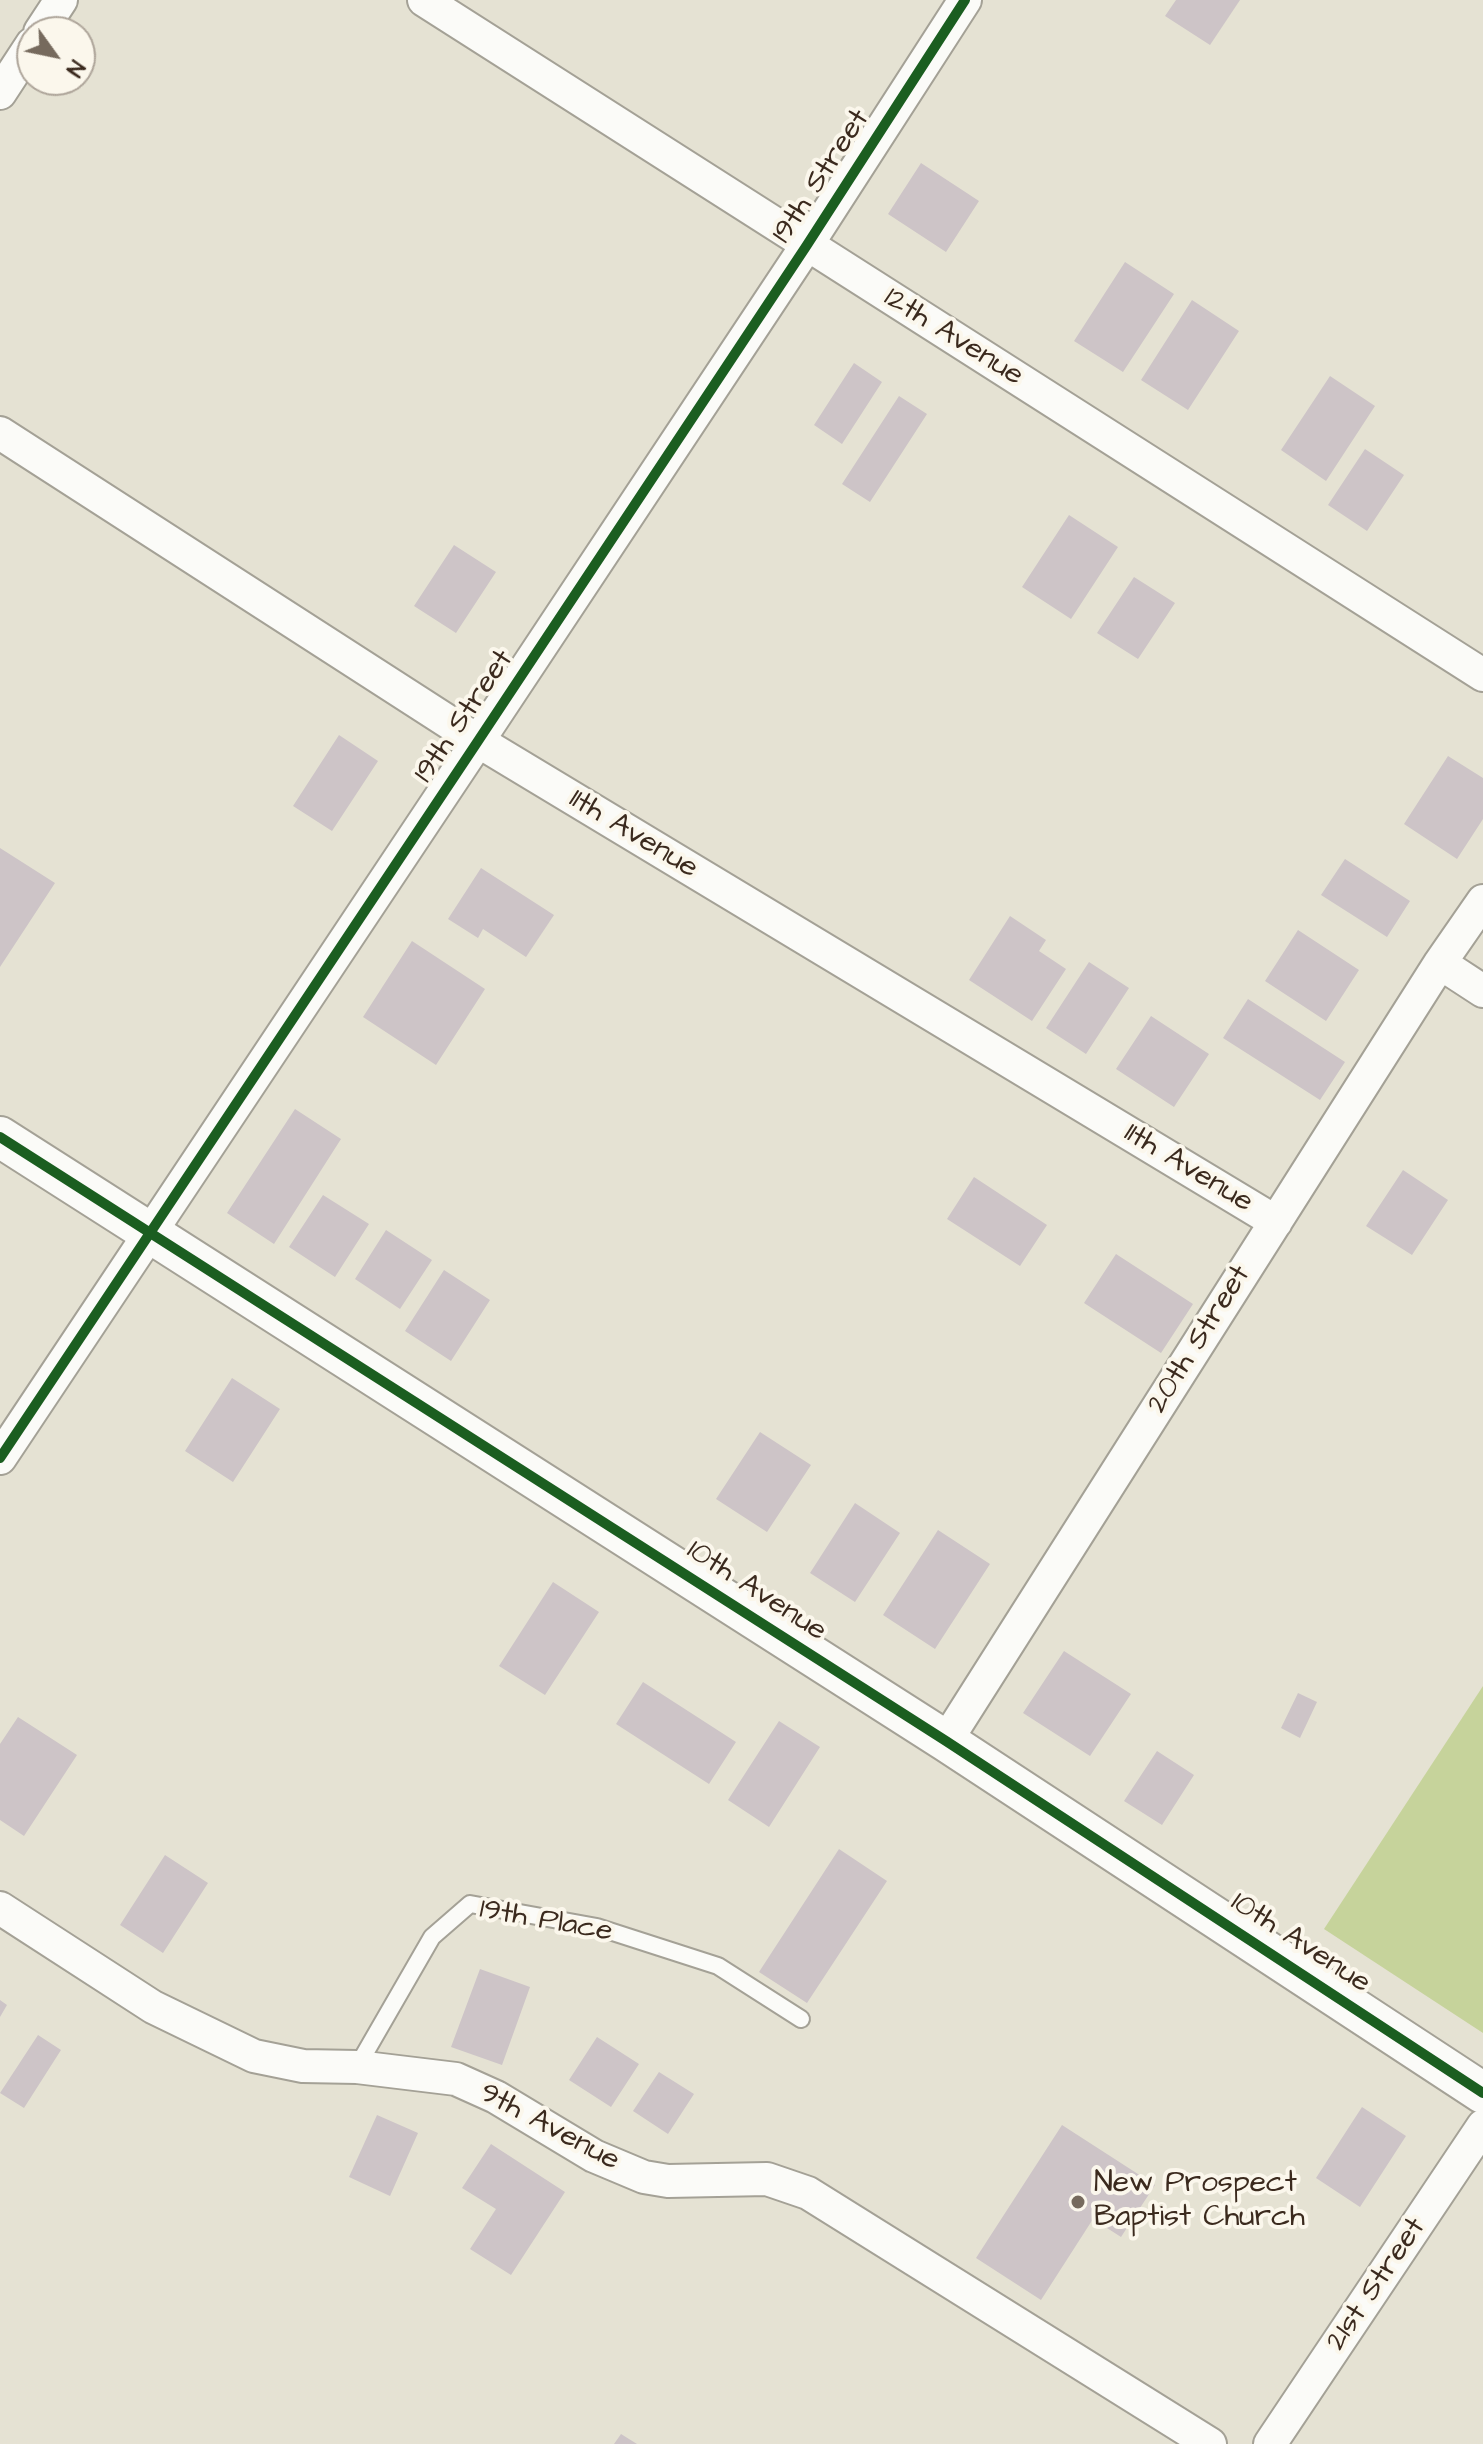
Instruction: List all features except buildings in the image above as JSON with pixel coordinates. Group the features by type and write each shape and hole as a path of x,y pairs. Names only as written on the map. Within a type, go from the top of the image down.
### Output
{"street":[{"name":"12th Avenue","path":"424,0 1483,675"},
{"name":"19th Street","path":"0,1458 807,245 965,0"},
{"path":"0,93 16,68"},
{"name":"11th Avenue","path":"0,433 478,741 1276,1222"},
{"name":"20th Street","path":"946,1741 1440,963 1483,901"},
{"path":"1440,963 1483,991"},
{"name":"10th Avenue","path":"0,1137 946,1741 1483,2093"},
{"name":"9th Avenue","path":"0,1908 153,2007 254,2056 303,2066 357,2067 456,2079 496,2097 594,2156 644,2177 668,2181 767,2179 808,2193 1210,2444"},
{"name":"21st Street","path":"1270,2444 1483,2126"}],"lane":[{"name":"19th Place","path":"357,2067 432,1937 470,1904 597,1927 718,1966 801,2019"}],"green space":[{"path":"1483,1686 1483,2033 1324,1929"}],"cycle path":[{"path":"0,1458 807,245 965,0"},
{"path":"0,1137 946,1741 1483,2093"}],"place":[{"name":"New Prospect Baptist Church","path":"1078,2202"}]}
